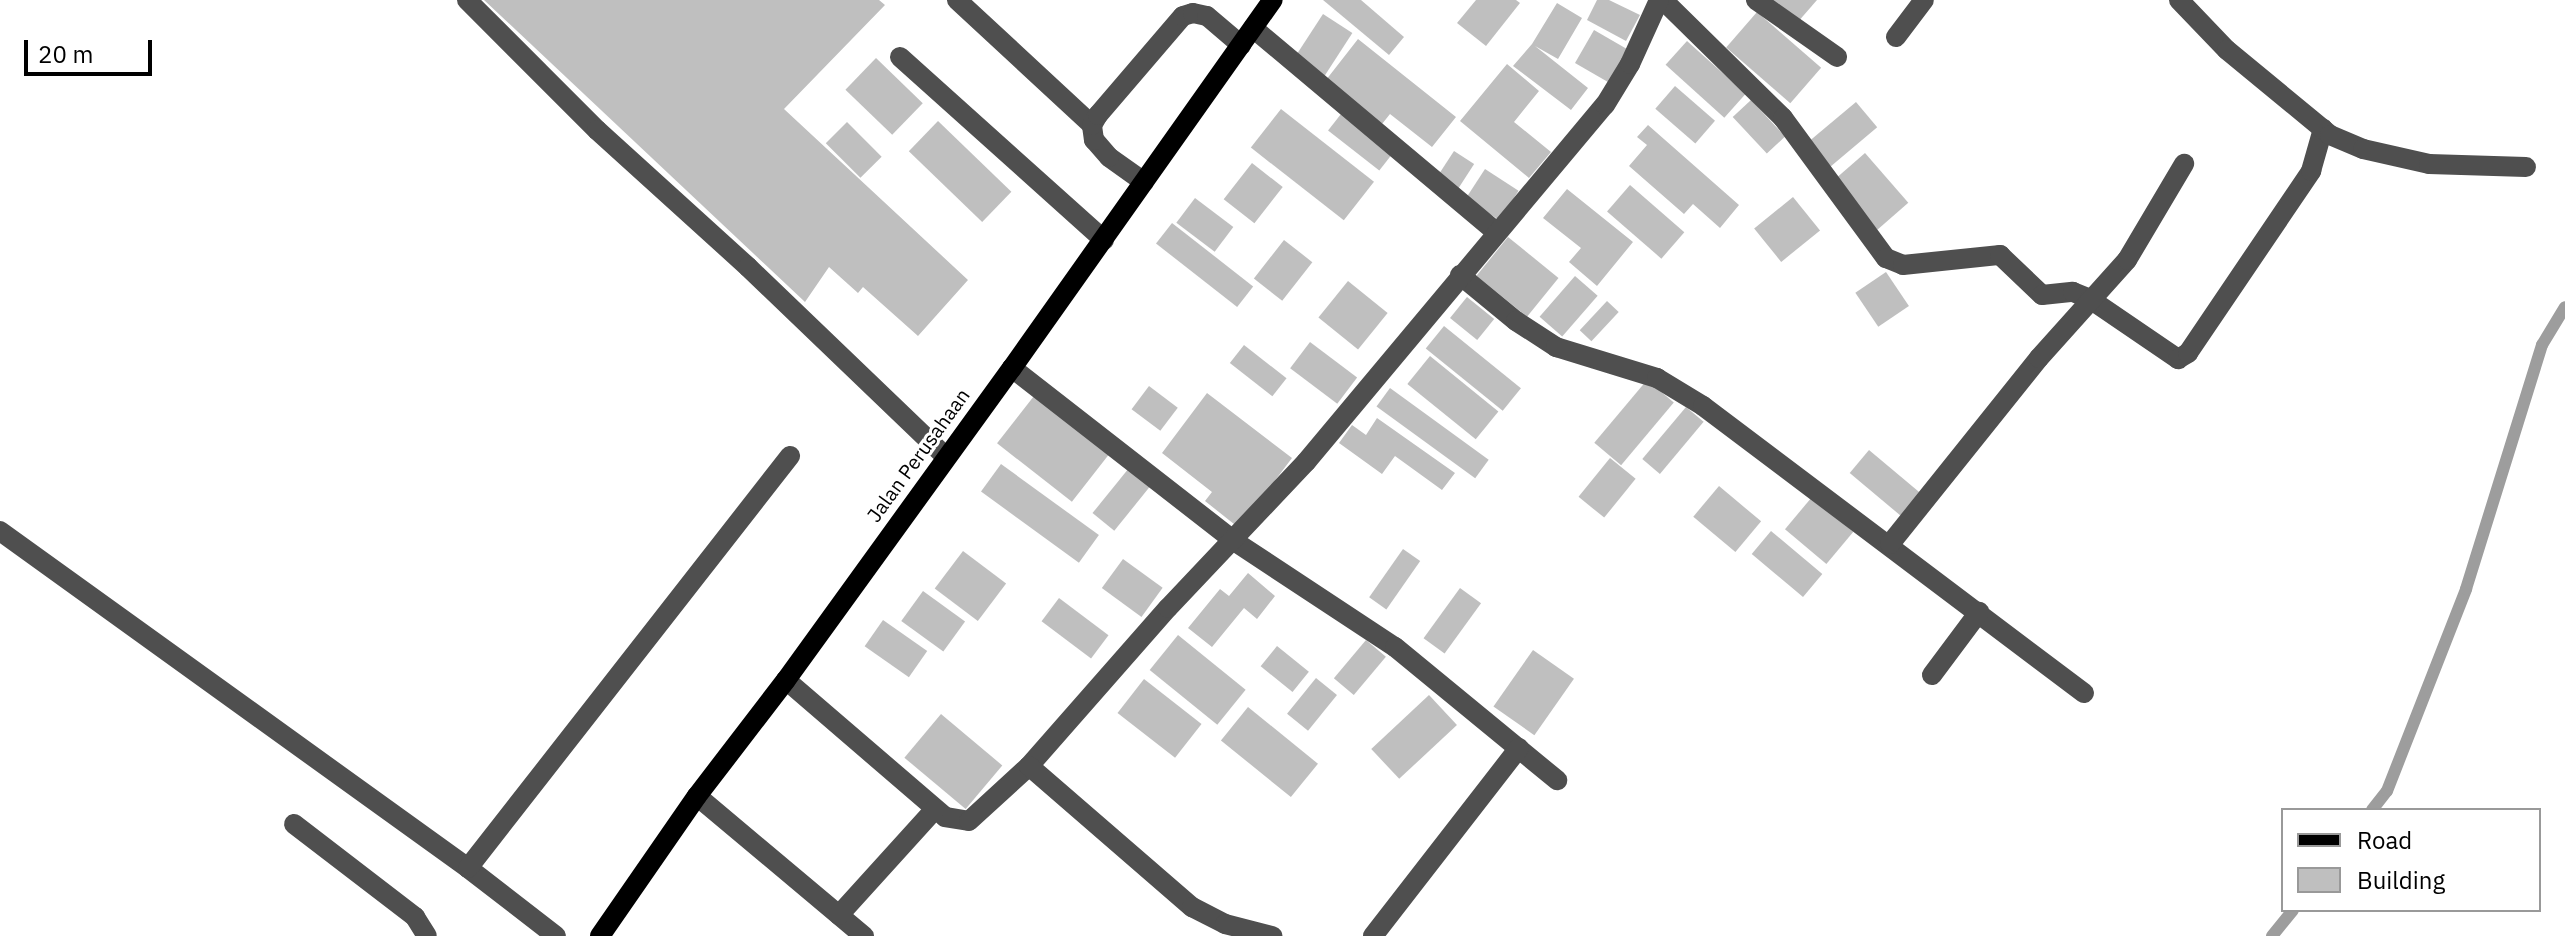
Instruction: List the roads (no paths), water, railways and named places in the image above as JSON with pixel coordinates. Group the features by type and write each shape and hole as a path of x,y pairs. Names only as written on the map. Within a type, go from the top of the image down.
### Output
{"main road":[{"name":"Jalan Perusahaan","path":"600,936 697,796 786,680 945,456 1012,368 1273,0"}],"street":[{"path":"467,0 597,130 748,267 945,456"},
{"path":"957,0 1092,125 1094,140 1109,157 1144,182"},
{"path":"786,680 945,817 969,821 1029,766 1168,608 1306,462 1605,105 1630,64 1661,0 1783,118 1886,258 1903,265 2000,255 2042,295 2073,292 2090,299 2178,359 2188,353 2311,171 2323,129"},
{"path":"1756,0 1837,57"},
{"path":"1896,37 1924,0"},
{"path":"2179,0 2227,50 2323,129 2363,149 2418,162 2459,167 2526,167"},
{"path":"1092,125 1183,16 1193,13 1207,16 1247,37 1496,232"},
{"path":"900,57 1104,240"},
{"path":"1890,544 2090,299 2127,260 2184,164"},
{"path":"1460,275 1516,321 1556,347 1657,378 1703,406 2084,693"},
{"path":"1012,368 1234,541 1395,647 1557,780"},
{"path":"468,868 790,456"},
{"path":"0,531 468,868 556,936"},
{"path":"1932,675 1979,612"},
{"path":"1373,936 1519,748"},
{"path":"1029,766 1192,907 1225,924 1272,936"},
{"path":"697,796 864,936"},
{"path":"839,915 935,809"},
{"path":"294,824 415,917 427,936"}],"waterway":[{"path":"2374,808 2387,791 2466,589 2542,345 2565,307"},
{"path":"2272,936 2291,912"}]}
